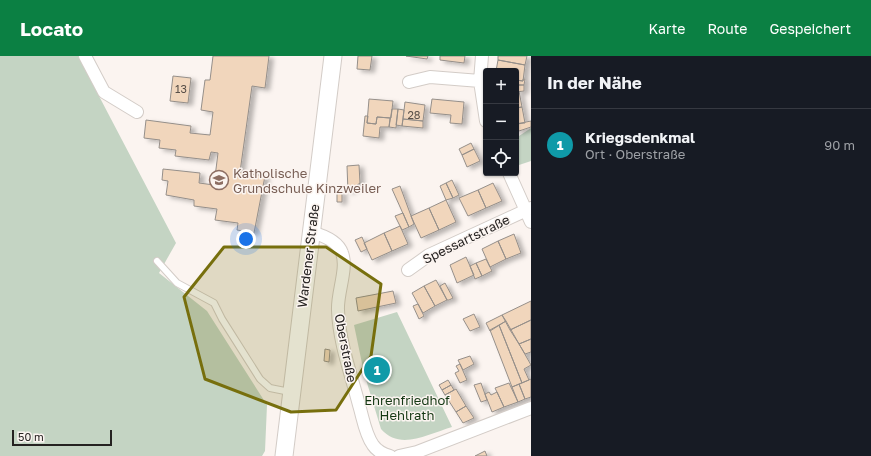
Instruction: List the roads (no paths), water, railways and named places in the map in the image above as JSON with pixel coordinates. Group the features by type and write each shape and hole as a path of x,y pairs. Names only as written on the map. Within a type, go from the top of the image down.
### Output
{"street":[{"path":"85,56 104,92 137,112"},
{"name":"Wardener Straße","path":"284,456 333,56"},
{"path":"482,56 480,81 483,104"},
{"path":"409,82 430,77 480,81"},
{"name":"Spessartstraße","path":"408,270 429,255 529,213 510,176"},
{"name":"Oberstraße","path":"311,232 322,235 336,245 342,252 344,261 339,296 340,328 366,430 372,444 383,455"},
{"path":"399,456 417,452 531,408"}],"lane":[{"path":"157,261 177,283 214,303 222,319 260,379 270,388 292,392"}],"place":[{"name":"Katholische Grundschule Kinzweiler","path":"219,180"},
{"name":"Kriegsdenkmal","path":"377,370"}],"park label":[{"name":"Ehrenfriedhof Hehlrath","path":"407,408"}]}
